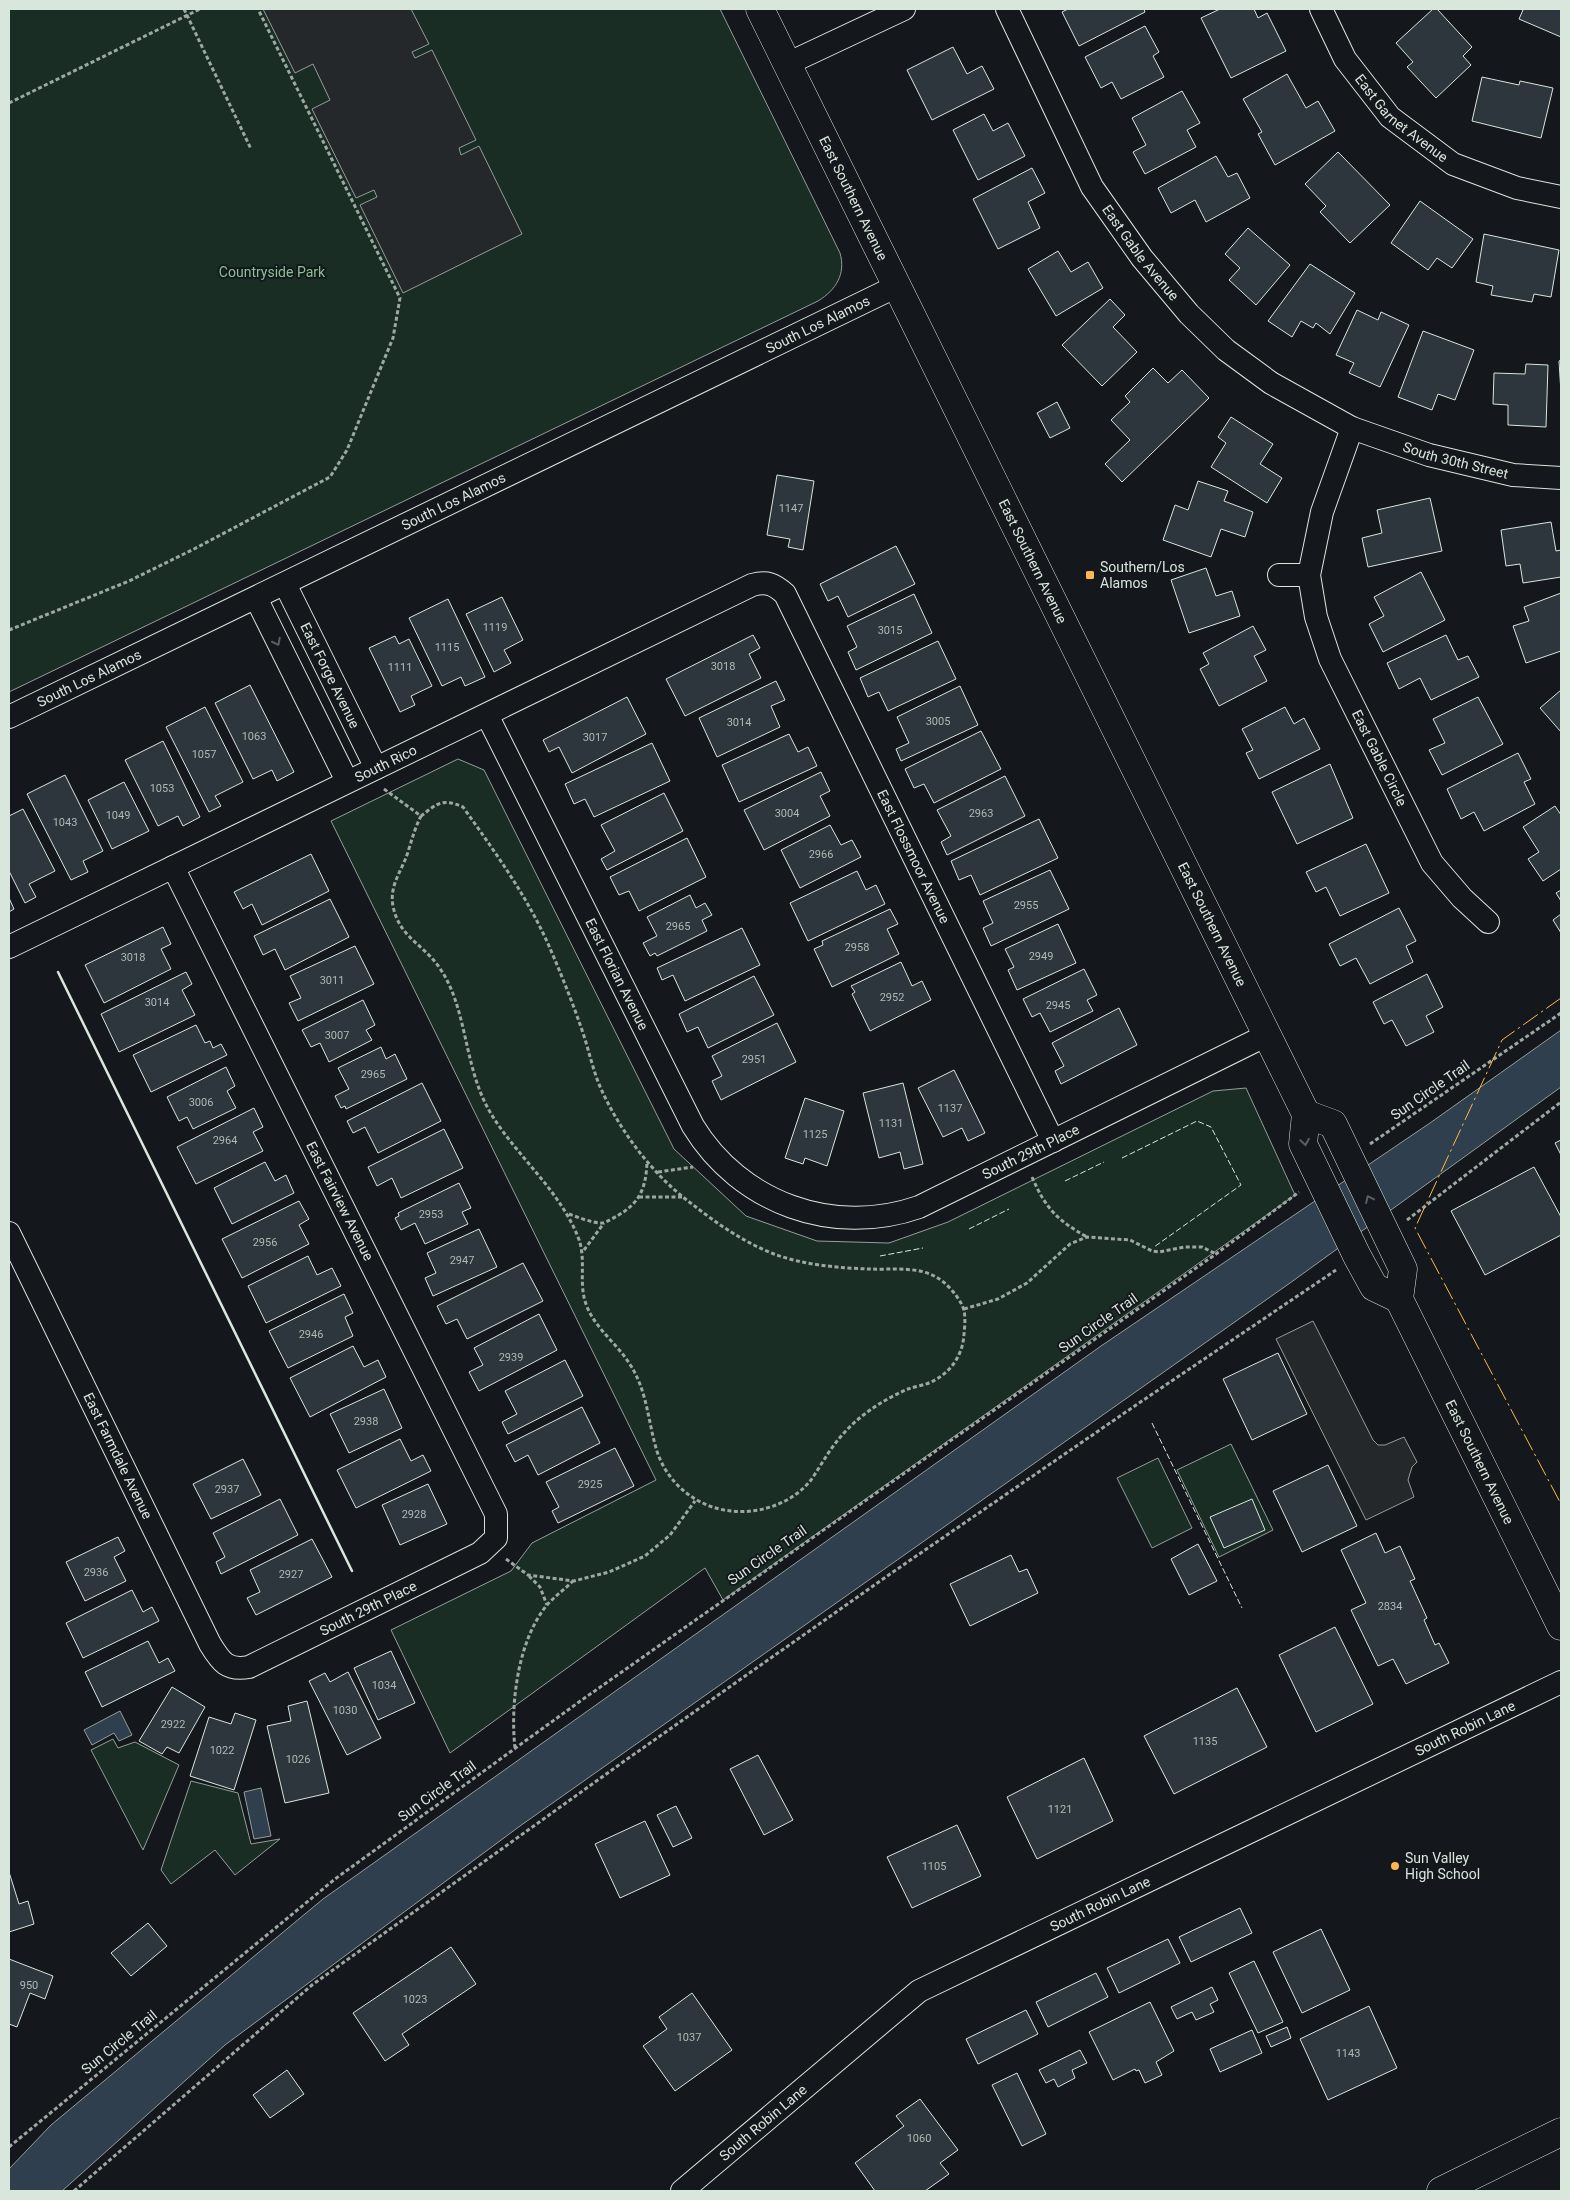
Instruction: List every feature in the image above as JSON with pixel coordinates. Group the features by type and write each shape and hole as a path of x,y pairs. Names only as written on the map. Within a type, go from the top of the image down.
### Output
{"main road":[{"name":"East Southern Avenue","path":"760,9 1306,1114"},
{"path":"1306,1114 1333,1124 1353,1165 1403,1269 1399,1299 1374,1287 1355,1250 1303,1144 1306,1114"},
{"name":"East Southern Avenue","path":"1399,1299 1561,1626"},
{"path":"1441,2191 1561,2132"}],"street":[{"path":"787,64 904,9"},
{"name":"East Gable Avenue","path":"1007,9 1092,187 1142,258 1189,314 1226,350 1272,383 1352,428"},
{"name":"East Garnet Avenue","path":"1321,9 1345,60 1390,118 1453,164 1517,188 1561,197"},
{"name":"South Los Alamos","path":"9,717 897,286"},
{"name":"South 30th Street","path":"1352,428 1429,455 1513,475 1561,478"},
{"name":"East Gable Circle","path":"1352,428 1322,512 1309,575 1316,617 1330,660 1432,863 1462,898 1488,922"},
{"path":"1279,575 1309,575"},
{"name":"South Rico","path":"9,947 752,585 764,582"},
{"name":"East Flossmoor Avenue","path":"764,582 775,585 785,594 1053,1141"},
{"name":"East Forge Avenue","path":"285,584 361,775"},
{"path":"256,598 361,775"},
{"name":"East Florian Avenue","path":"487,715 692,1126 716,1158 749,1187 783,1202"},
{"name":"East Fairview Avenue","path":"173,867 496,1514 493,1543"},
{"name":"South 29th Place","path":"783,1202 840,1218 880,1218 919,1206 1267,1035"},
{"name":"East Farmdale Avenue","path":"9,1233 210,1644 224,1664 236,1669"},
{"name":"South 29th Place","path":"236,1669 249,1667 493,1543"},
{"name":"South Robin Lane","path":"682,2191 918,1991 1561,1682"}],"path":[{"path":"184,9 251,149"},
{"path":"9,104 200,9"},
{"path":"9,630 130,580 194,550 330,477 347,450 393,338 400,298 258,9"},
{"path":"361,775 396,796 421,816"},
{"path":"439,802 451,802 463,807 516,880 547,941 571,996 604,1094 620,1124 647,1162 683,1197 740,1236 775,1255 814,1263 863,1269 921,1271 935,1276 949,1287 964,1309 963,1351 952,1367 934,1381 897,1394 865,1414 840,1436 809,1483 794,1496 771,1508 744,1512 722,1510 695,1500 673,1480 663,1466 656,1449 644,1393 632,1367 616,1345 593,1320 585,1303 582,1283 583,1250 569,1214 514,1147 490,1112 479,1091 453,993 438,966 404,933 396,917 391,900 394,881 407,855 413,831 421,816 439,802"},
{"name":"Sun Circle Trail","path":"1353,1165 1561,1013"},
{"path":"1384,1230 1561,1102"},
{"path":"657,1172 675,1168 689,1168 716,1158"},
{"path":"583,1250 604,1223 624,1212 640,1197 646,1182 647,1162"},
{"path":"1031,1176 1049,1210 1064,1224 1087,1237 1130,1240 1152,1252 1186,1247 1202,1247 1216,1254"},
{"name":"Sun Circle Trail","path":"9,2147 335,1880 515,1748 1216,1254 1299,1192 1323,1185"},
{"path":"640,1197 683,1197"},
{"path":"569,1214 584,1220 604,1223"},
{"path":"964,1309 998,1299 1027,1283 1070,1244 1087,1237"},
{"path":"74,2191 320,1980 623,1762 1139,1403 1355,1250"},
{"path":"528,1575 574,1581 609,1572 645,1556 670,1535 695,1500"},
{"path":"493,1543 540,1587 547,1605"},
{"path":"515,1748 512,1724 525,1644 547,1605 574,1581"}],"green space":[{"name":"Countryside Park","path":"9,9 720,9 840,253 842,268 840,275 830,292 818,301 9,692"},
{"path":"458,759 484,770 674,1149 746,1216 817,1241 889,1243 948,1222 1213,1091 1246,1088 1295,1195 723,1600 705,1568 450,1753 391,1630 511,1571 532,1543 656,1480 331,821"},
{"path":"1231,1444 1273,1530 1219,1557 1177,1470"},
{"path":"1158,1458 1192,1528 1152,1548 1117,1478"},
{"path":"113,1739 118,1748 135,1742 179,1765 143,1850 91,1750"},
{"path":"191,1781 238,1793 251,1844 280,1839 235,1875 215,1850 171,1884 161,1870"}],"shaded area":[{"path":"263,9 411,9 429,44 412,52 415,58 432,50 476,140 459,148 461,155 479,146 522,234 403,293 360,205 377,197 374,190 356,198 312,109 330,100 313,64 295,73"},
{"path":"1313,1321 1373,1440 1378,1445 1385,1445 1404,1437 1417,1462 1412,1467 1408,1480 1414,1497 1366,1520 1276,1339"}],"water":[{"path":"1561,1030 1561,1087 1290,1283 520,1826 225,2045 62,2191 9,2191 9,2169 51,2125 323,1899 1101,1346 1430,1123"},
{"path":"120,1711 132,1735 119,1741 114,1733 92,1745 84,1730"},
{"path":"261,1788 271,1836 254,1839 244,1792"}],"building":[{"path":"1068,9 1144,9 1145,12 1079,46 1062,12"},
{"path":"1220,9 1254,9 1258,18 1267,13 1286,51 1231,78 1201,18"},
{"path":"1433,9 1437,9 1472,47 1463,56 1471,65 1436,98 1407,67 1413,62 1396,43"},
{"path":"1519,9 1561,9 1561,37 1519,19 1523,10"},
{"path":"1145,26 1159,52 1153,56 1164,77 1121,99 1112,82 1101,88 1085,57"},
{"path":"953,47 967,74 982,66 994,89 932,120 907,70"},
{"path":"1287,74 1306,108 1318,101 1335,131 1275,165 1258,134 1262,132 1243,99"},
{"path":"1482,77 1519,85 1520,81 1553,88 1541,138 1472,121"},
{"path":"1182,91 1200,123 1187,130 1196,147 1145,174 1133,152 1146,145 1132,118"},
{"path":"984,114 993,131 1008,123 1025,156 978,180 953,130"},
{"path":"1338,152 1390,205 1350,243 1320,212 1326,206 1305,184"},
{"path":"1216,156 1228,177 1237,173 1250,198 1206,222 1195,200 1171,213 1158,188"},
{"path":"1032,168 1045,193 1028,202 1040,228 998,249 973,199"},
{"path":"1420,201 1473,239 1452,268 1437,258 1428,270 1391,243"},
{"path":"1248,228 1290,265 1256,305 1229,280 1240,268 1225,254"},
{"path":"1484,234 1559,250 1551,297 1534,294 1532,302 1491,295 1493,286 1476,282"},
{"path":"1058,251 1071,272 1088,262 1103,288 1056,316 1028,269"},
{"path":"1310,264 1355,293 1330,334 1316,323 1313,328 1301,321 1292,337 1268,321"},
{"path":"1110,299 1125,315 1113,327 1137,352 1102,386 1062,345"},
{"path":"1357,310 1378,320 1381,312 1409,325 1380,387 1349,373 1354,363 1336,355"},
{"path":"1423,331 1474,350 1455,400 1438,394 1432,410 1398,397"},
{"path":"1561,360 1561,393 1559,361"},
{"path":"1526,364 1548,365 1546,427 1508,425 1508,405 1493,404 1494,373 1525,374"},
{"path":"1153,368 1168,383 1182,370 1209,398 1122,482 1105,464 1130,440 1111,420 1130,402 1125,396"},
{"path":"1057,402 1070,428 1050,438 1037,413"},
{"path":"1231,417 1273,444 1260,464 1282,478 1267,503 1211,467 1226,443 1218,437"},
{"path":"777,475 814,481 803,550 788,547 790,539 767,535"},
{"path":"1198,481 1228,491 1224,501 1253,512 1245,537 1221,529 1211,557 1163,540 1175,505 1188,510"},
{"path":"1430,498 1442,551 1368,567 1362,538 1382,533 1377,510"},
{"path":"1551,522 1556,551 1561,550 1561,577 1523,583 1520,564 1506,566 1501,530"},
{"path":"896,546 915,584 848,617 838,596 828,601 820,584"},
{"path":"1206,568 1216,596 1232,591 1240,616 1189,633 1171,580"},
{"path":"1421,572 1445,620 1383,652 1369,624 1384,616 1374,597"},
{"path":"1561,593 1561,651 1526,663 1513,626 1529,621 1524,607"},
{"path":"914,594 932,633 856,670 848,652 857,647 847,626"},
{"path":"502,597 523,640 504,650 511,663 494,672 466,614"},
{"path":"448,599 485,677 465,686 461,677 442,686 409,618"},
{"path":"1253,626 1266,650 1254,656 1267,681 1219,706 1200,669 1209,664 1203,653"},
{"path":"753,635 760,648 749,654 761,678 685,716 666,679"},
{"path":"1446,635 1458,660 1468,656 1479,677 1431,700 1420,678 1399,689 1387,663"},
{"path":"395,636 399,644 409,639 432,686 411,696 415,705 400,712 369,648"},
{"path":"938,641 956,679 888,711 879,692 868,697 860,678"},
{"path":"776,681 785,700 771,706 780,727 717,757 699,718"},
{"path":"250,685 294,772 277,781 272,770 253,779 215,703"},
{"path":"960,686 978,725 901,761 896,749 909,743 897,717"},
{"path":"1561,690 1561,732 1540,708"},
{"path":"627,697 646,734 572,773 559,747 549,752 543,740"},
{"path":"1478,697 1503,744 1442,775 1429,750 1445,743 1433,719"},
{"path":"205,707 243,782 215,796 221,806 209,812 166,727"},
{"path":"1285,707 1294,724 1304,718 1320,749 1259,779 1246,753 1253,750 1242,729"},
{"path":"981,731 1001,769 934,803 924,784 914,788 905,769"},
{"path":"789,734 798,752 808,747 817,766 739,802 722,765"},
{"path":"163,741 200,817 183,826 178,816 158,826 125,760"},
{"path":"652,743 670,781 594,817 585,799 574,804 565,784"},
{"path":"1518,753 1531,779 1524,782 1535,804 1484,831 1474,812 1461,819 1447,789"},
{"path":"1330,764 1353,818 1297,844 1272,792"},
{"path":"821,772 830,791 820,796 830,816 764,850 744,810"},
{"path":"65,775 103,851 83,861 88,872 71,880 27,794"},
{"path":"1005,776 1025,816 947,855 941,842 951,836 937,810"},
{"path":"124,782 149,831 112,849 88,800"},
{"path":"664,793 683,831 607,870 601,859 615,851 601,825"},
{"path":"1555,806 1561,815 1561,869 1543,881 1528,859 1539,852 1523,827"},
{"path":"23,809 55,871 29,884 36,897 25,903 9,871 9,816"},
{"path":"1039,819 1058,858 980,895 971,875 959,880 951,861"},
{"path":"830,825 841,845 852,840 861,857 800,888 781,850"},
{"path":"687,838 706,877 639,911 629,891 619,895 610,877"},
{"path":"1366,844 1389,893 1340,916 1326,887 1316,892 1306,872"},
{"path":"311,854 329,891 262,925 252,904 243,909 234,892"},
{"path":"1050,870 1069,909 991,946 983,928 993,923 983,901"},
{"path":"857,871 866,890 876,885 885,904 808,941 790,903"},
{"path":"1561,890 1561,901 1556,893"},
{"path":"690,895 696,908 705,903 712,915 702,920 707,931 657,956 655,953 650,956 643,943 657,936 647,917"},
{"path":"9,898 14,909 9,912"},
{"path":"330,899 349,937 285,970 275,949 263,955 254,936"},
{"path":"1399,908 1416,941 1406,946 1413,962 1370,984 1356,958 1340,966 1329,944"},
{"path":"890,909 898,924 887,929 899,954 832,987 814,949 823,945 822,941"},
{"path":"1561,914 1561,933 1553,920"},
{"path":"1058,924 1076,963 1017,990 1008,970 1014,967 1005,949"},
{"path":"163,927 171,944 161,949 171,969 104,1003 85,965"},
{"path":"742,928 760,965 685,1001 673,975 662,980 657,968"},
{"path":"355,946 374,984 298,1021 289,1003 301,998 290,976"},
{"path":"901,962 912,986 922,981 931,1000 870,1031 852,994 855,992 851,986"},
{"path":"1084,969 1097,995 1087,1000 1093,1011 1050,1032 1040,1013 1032,1017 1023,999"},
{"path":"186,972 192,984 182,990 195,1015 119,1052 101,1014"},
{"path":"1427,974 1443,1007 1426,1016 1434,1032 1406,1046 1392,1020 1384,1024 1373,1002"},
{"path":"754,976 774,1015 708,1048 698,1027 687,1032 679,1014"},
{"path":"363,1000 375,1025 366,1030 372,1040 329,1062 320,1043 311,1047 302,1030"},
{"path":"1119,1008 1137,1045 1061,1084 1055,1071 1064,1066 1052,1043"},
{"path":"777,1023 796,1062 721,1100 712,1081 722,1076 712,1056"},
{"path":"196,1025 205,1043 210,1041 213,1048 221,1044 227,1055 151,1092 133,1055"},
{"path":"381,1047 386,1059 395,1054 407,1079 346,1109 345,1106 341,1108 335,1096 349,1089 338,1068"},
{"path":"226,1067 235,1086 227,1091 236,1108 193,1129 187,1117 179,1121 167,1097"},
{"path":"954,1070 985,1133 968,1141 962,1128 943,1137 918,1088"},
{"path":"422,1083 441,1121 378,1153 365,1127 353,1133 347,1121"},
{"path":"903,1083 923,1164 904,1169 900,1152 879,1158 863,1093"},
{"path":"805,1098 844,1111 827,1166 805,1158 803,1164 785,1158"},
{"path":"254,1108 263,1127 253,1132 263,1151 196,1184 177,1147"},
{"path":"444,1129 463,1168 401,1198 392,1178 377,1186 368,1167"},
{"path":"1561,1140 1561,1155 1555,1143"},
{"path":"265,1162 275,1181 286,1175 294,1193 232,1224 214,1188"},
{"path":"1534,1167 1561,1217 1561,1235 1485,1275 1451,1211"},
{"path":"459,1183 471,1208 462,1212 468,1224 425,1244 415,1223 401,1230 395,1218 399,1216 398,1213"},
{"path":"299,1201 309,1219 299,1225 309,1244 242,1278 222,1239"},
{"path":"479,1229 497,1267 433,1296 425,1278 436,1273 427,1253"},
{"path":"308,1256 317,1275 332,1268 341,1286 266,1323 248,1286"},
{"path":"523,1263 543,1301 467,1339 457,1319 446,1324 437,1306"},
{"path":"344,1294 353,1313 345,1317 353,1336 288,1368 269,1331"},
{"path":"539,1314 557,1350 479,1391 469,1372 483,1365 474,1348"},
{"path":"353,1346 364,1367 378,1360 386,1377 310,1417 290,1378"},
{"path":"1278,1353 1307,1414 1252,1440 1223,1379"},
{"path":"565,1360 583,1396 508,1434 502,1422 517,1414 505,1391"},
{"path":"384,1389 402,1428 349,1453 330,1414"},
{"path":"582,1407 600,1443 538,1475 528,1455 515,1462 506,1445"},
{"path":"400,1439 411,1461 423,1455 431,1471 356,1508 337,1470"},
{"path":"615,1448 634,1486 558,1523 552,1511 559,1507 546,1482"},
{"path":"243,1459 261,1495 211,1519 193,1484"},
{"path":"1328,1465 1357,1526 1302,1552 1273,1491"},
{"path":"428,1484 447,1524 400,1545 382,1505"},
{"path":"280,1499 298,1535 221,1574 216,1562 225,1557 213,1533"},
{"path":"1252,1499 1265,1530 1224,1548 1210,1517"},
{"path":"1376,1533 1385,1553 1400,1546 1415,1579 1410,1581 1427,1618 1424,1620 1435,1645 1439,1643 1449,1663 1406,1684 1393,1659 1378,1666 1351,1610 1366,1603 1341,1550"},
{"path":"118,1537 125,1551 114,1557 126,1581 85,1601 66,1562"},
{"path":"312,1539 332,1577 256,1615 247,1598 260,1592 250,1570"},
{"path":"1198,1544 1217,1581 1189,1595 1171,1559"},
{"path":"1011,1555 1019,1572 1027,1569 1038,1593 970,1626 950,1584"},
{"path":"132,1590 143,1612 152,1607 159,1621 83,1658 66,1623"},
{"path":"1335,1627 1373,1704 1316,1732 1279,1655"},
{"path":"148,1641 159,1663 168,1658 175,1671 102,1707 85,1672"},
{"path":"391,1651 415,1703 378,1720 354,1668"},
{"path":"348,1672 381,1738 347,1755 309,1681 325,1673 330,1682"},
{"path":"172,1687 205,1707 179,1753 167,1747 162,1754 139,1741"},
{"path":"1237,1688 1267,1747 1174,1794 1144,1736"},
{"path":"307,1701 329,1793 285,1803 267,1726 291,1721 288,1706"},
{"path":"235,1713 256,1720 234,1790 190,1776 209,1717 231,1724"},
{"path":"758,1755 793,1820 764,1835 730,1769"},
{"path":"1084,1758 1113,1821 1037,1859 1007,1797"},
{"path":"676,1806 692,1838 673,1847 657,1815"},
{"path":"645,1821 670,1875 620,1898 595,1844"},
{"path":"957,1825 981,1876 912,1908 887,1857"},
{"path":"9,1872 19,1904 28,1901 34,1924 9,1932"},
{"path":"1240,1908 1252,1933 1191,1962 1179,1937"},
{"path":"148,1923 167,1946 131,1976 111,1953"},
{"path":"1321,1929 1350,1990 1302,2013 1273,1952"},
{"path":"1168,1939 1180,1963 1119,1993 1107,1968"},
{"path":"451,1947 476,1984 402,2034 409,2045 385,2061 353,2013"},
{"path":"9,1959 53,1976 45,1999 30,1993 17,2027 9,2024"},
{"path":"1254,1961 1283,2022 1258,2033 1229,1973"},
{"path":"1096,1973 1108,1997 1048,2027 1036,2002"},
{"path":"1212,1987 1218,2000 1210,2004 1214,2012 1196,2020 1192,2012 1177,2019 1171,2007"},
{"path":"692,1993 732,2050 675,2091 643,2046 667,2029 659,2017"},
{"path":"1150,2002 1174,2051 1156,2062 1162,2075 1145,2083 1139,2070 1136,2071 1135,2069 1113,2080 1089,2032"},
{"path":"1369,2006 1397,2068 1328,2100 1300,2039"},
{"path":"1026,2010 1038,2034 978,2064 966,2039"},
{"path":"1287,2027 1291,2038 1271,2047 1266,2036"},
{"path":"1252,2030 1262,2053 1220,2072 1210,2049"},
{"path":"1080,2050 1087,2063 1072,2070 1075,2078 1058,2087 1054,2079 1046,2083 1039,2070"},
{"path":"287,2070 304,2094 270,2118 253,2095"},
{"path":"1017,2073 1046,2134 1022,2146 992,2085"},
{"path":"920,2099 958,2150 940,2163 949,2174 925,2191 875,2191 855,2163 904,2126 896,2116"}],"fence":[{"path":"1122,1158 1197,1121 1211,1127 1241,1185 1154,1247"},
{"path":"1065,1181 1104,1162"},
{"path":"969,1229 1009,1209"},
{"path":"880,1256 923,1248"},
{"path":"1152,1423 1242,1608"}],"wall":[{"path":"58,972 352,1571"}],"power":[{"path":"1561,998 1502,1040 1415,1228 1561,1504"}],"place":[{"name":"Southern/Los Alamos","path":"1090,575"},
{"name":"Sun Valley High School","path":"1395,1866"}]}
